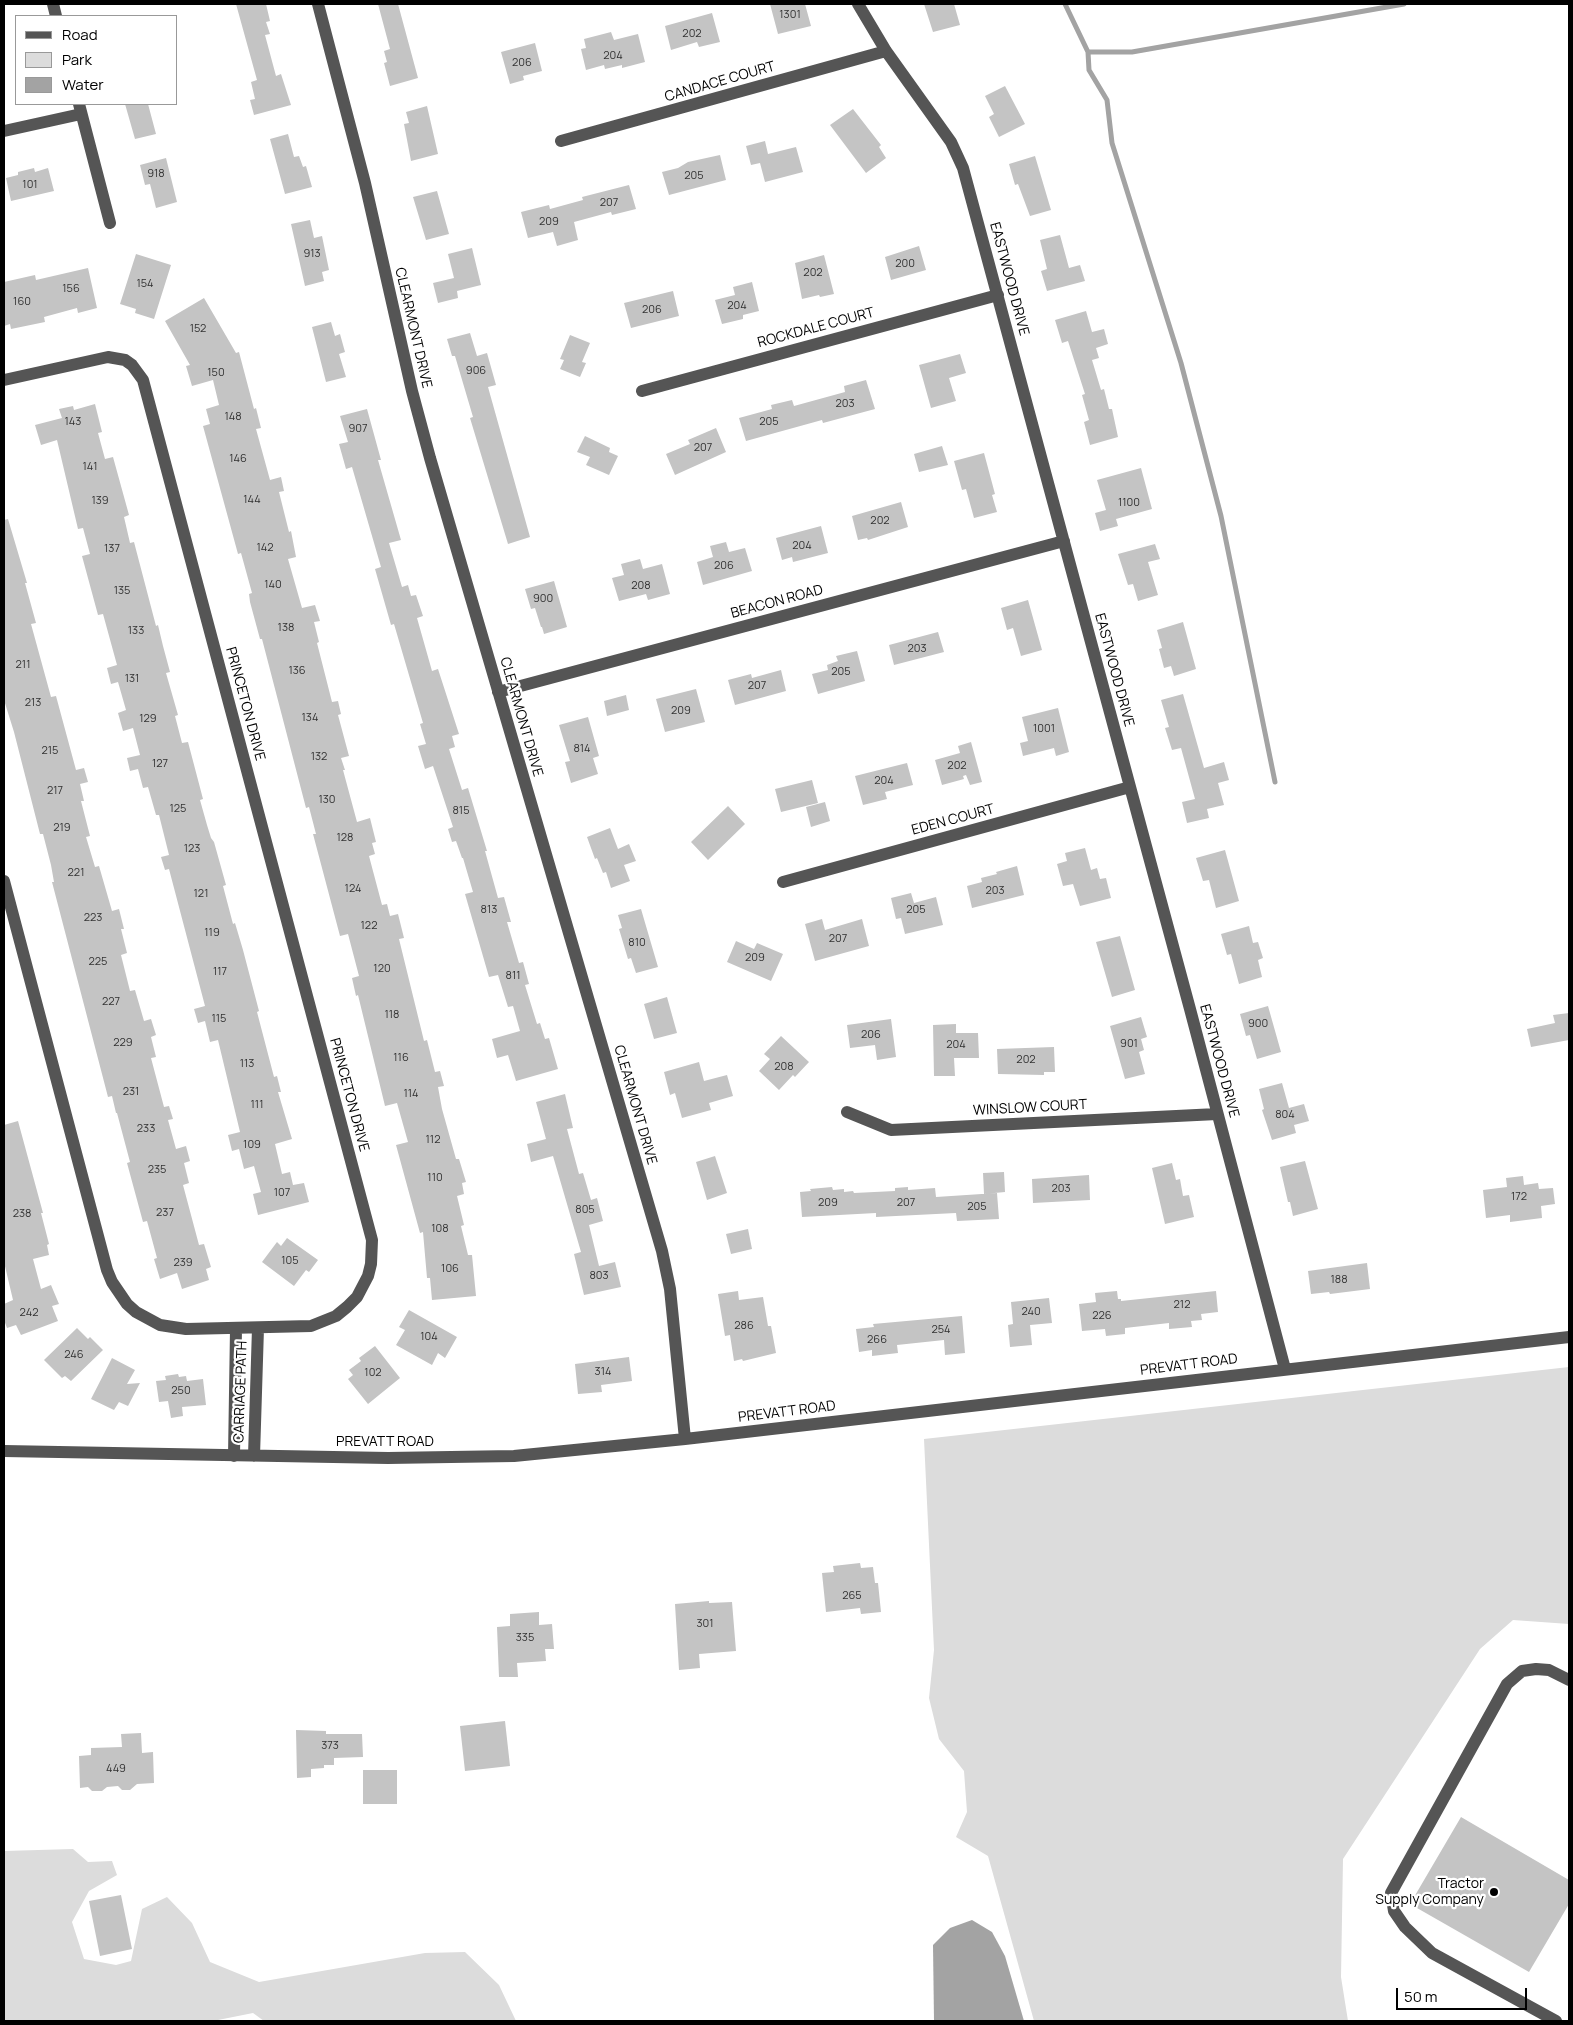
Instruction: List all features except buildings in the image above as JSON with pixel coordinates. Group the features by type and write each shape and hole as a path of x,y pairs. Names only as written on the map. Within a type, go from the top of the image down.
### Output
{"street":[{"name":"CLEARMONT DRIVE","path":"318,4 365,184 412,391 662,1251 670,1289 685,1439"},
{"name":"EASTWOOD DRIVE","path":"858,4 886,51 951,142 963,168 1285,1369"},
{"name":"CANDACE COURT","path":"561,142 886,51"},
{"path":"4,131 80,109 110,223"},
{"name":"ROCKDALE COURT","path":"642,391 998,295"},
{"name":"PRINCETON DRIVE","path":"4,380 108,357 125,360 143,380 372,1240 371,1264 363,1287 347,1307 336,1316 311,1326 186,1329 160,1325 136,1312 118,1294 112,1282 4,881"},
{"name":"BEACON ROAD","path":"498,692 1064,541"},
{"name":"EDEN COURT","path":"783,882 1130,787"},
{"name":"WINSLOW COURT","path":"847,1112 891,1130 1217,1114"},
{"name":"CARRIAGE PATH","path":"234,1456 236,1328"},
{"name":"CARRIAGE PATH","path":"254,1456 258,1328"},
{"name":"PREVATT ROAD","path":"4,1451 388,1458 514,1456 685,1439 1569,1337"},
{"path":"1556,2021 1432,1953 1405,1927 1394,1911 1391,1893 1507,1684 1522,1671 1536,1669 1548,1670 1569,1680"}],"green space":[{"path":"1569,1367 1569,1624 1513,1620 1480,1649 1343,1859 1341,1977 1348,2021 1034,2021 988,1856 956,1837 967,1812 964,1771 939,1739 929,1698 934,1650 924,1439"},
{"path":"73,1849 88,1862 112,1861 117,1875 89,1891 72,1922 84,1959 116,1965 131,1961 142,1909 167,1897 192,1923 210,1962 259,1982 425,1953 465,1952 499,1985 516,2021 264,2021 253,2013 213,2021 4,2021 4,1851"}],"water":[{"path":"972,1920 992,1932 1005,1956 1024,2021 934,2021 933,1945 950,1928"}],"waterway":[{"path":"1065,4 1088,52 1089,70 1107,100 1112,143 1181,363 1221,516 1275,782"},
{"path":"1088,52 1132,52 1404,4"}],"place":[{"name":"Tractor Supply Company","path":"1494,1892"}]}
